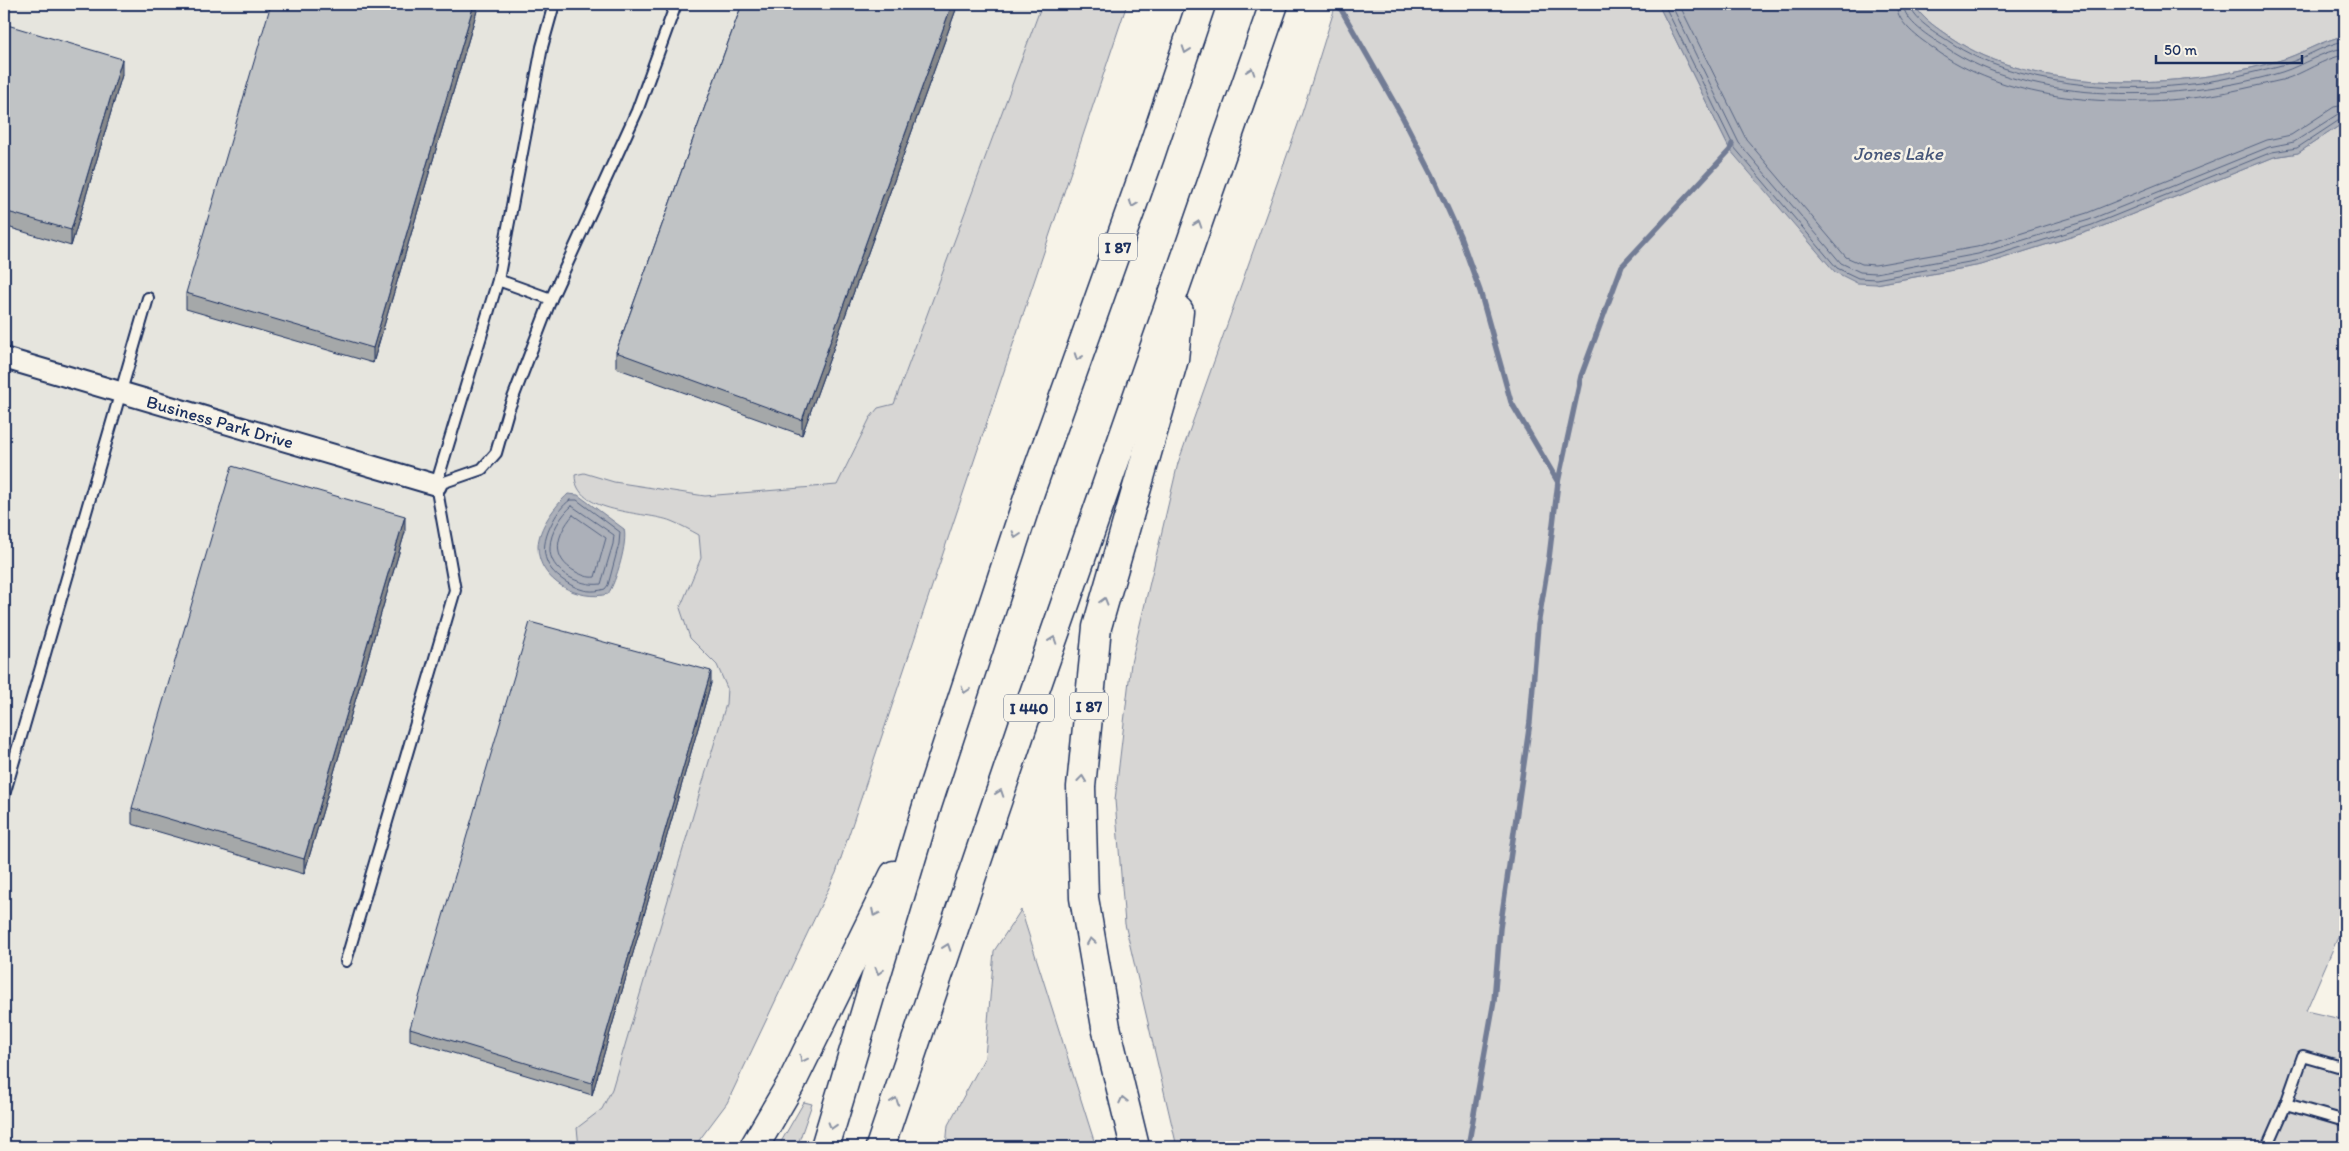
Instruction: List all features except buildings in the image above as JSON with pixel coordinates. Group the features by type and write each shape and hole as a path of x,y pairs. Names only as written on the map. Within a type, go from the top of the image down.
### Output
{"highway":[{"name":"I 87","path":"754,1147 792,1082 927,806 1031,489 1147,165 1202,4"},
{"name":"I 87","path":"1135,1147 1106,1027 1084,898 1081,787 1097,627 1174,359 1182,270 1274,4"},
{"name":"I 440","path":"880,1147 1024,722 1182,270"},
{"path":"825,1147 927,806"}],"street":[{"name":"Business Park Drive","path":"4,358 436,485"}],"lane":[{"path":"346,961 455,590 436,485 498,280 542,47 554,4"},
{"path":"436,485 482,469 496,452 508,411 552,299 637,111 676,4"},
{"path":"498,280 552,299"},
{"path":"4,794 148,298"},
{"path":"2267,1147 2286,1104 2303,1056 2345,1068"},
{"path":"2286,1104 2345,1120"}],"shaded area":[{"path":"4,4 1080,4 635,1147 4,1147"},
{"path":"1042,4 1127,4 836,873 727,1103 694,1147 579,1147 577,1128 602,1109 612,1089 726,704 727,688 717,665 690,638 680,608 701,558 699,535 671,521 614,509 586,498 578,488 575,475 584,473 614,482 705,496 837,485 870,418 878,408 894,404"},
{"path":"1336,4 1658,4 1730,150 1876,284 1981,265 2093,230 2274,157 2298,153 2345,122 2345,921 2306,1011 2345,1020 2345,1147 1177,1147 1125,924 1115,800 1131,663 1178,463 1302,113"},
{"path":"1914,4 2345,4 2345,36 2278,61 2240,70 2198,77 2155,81 2110,82 2066,78 2024,70 1985,56 1950,37 1925,18"},
{"path":"1021,910 1096,1147 946,1147 948,1125 985,1057 994,951"},
{"path":"804,1102 812,1104 797,1147 778,1147"}],"water":[{"name":"Jones Lake","path":"1658,4 1914,4 1925,18 1950,37 1985,56 2024,70 2066,78 2110,82 2155,81 2198,77 2240,70 2278,61 2345,36 2345,122 2298,153 2274,157 2093,230 1981,265 1876,284 1857,283 1835,272 1730,150"},
{"path":"568,494 578,495 624,529 625,535 620,562 608,594 597,596 573,592 553,579 545,570 540,559 538,547 544,525"}],"waterway":[{"path":"1338,4 1403,118 1432,174 1460,236 1480,291 1511,402 1558,482"},
{"path":"1468,1147 1494,1001 1500,928 1530,722 1538,625 1549,558 1558,482 1581,376 1622,266 1730,150 1732,144"}]}
